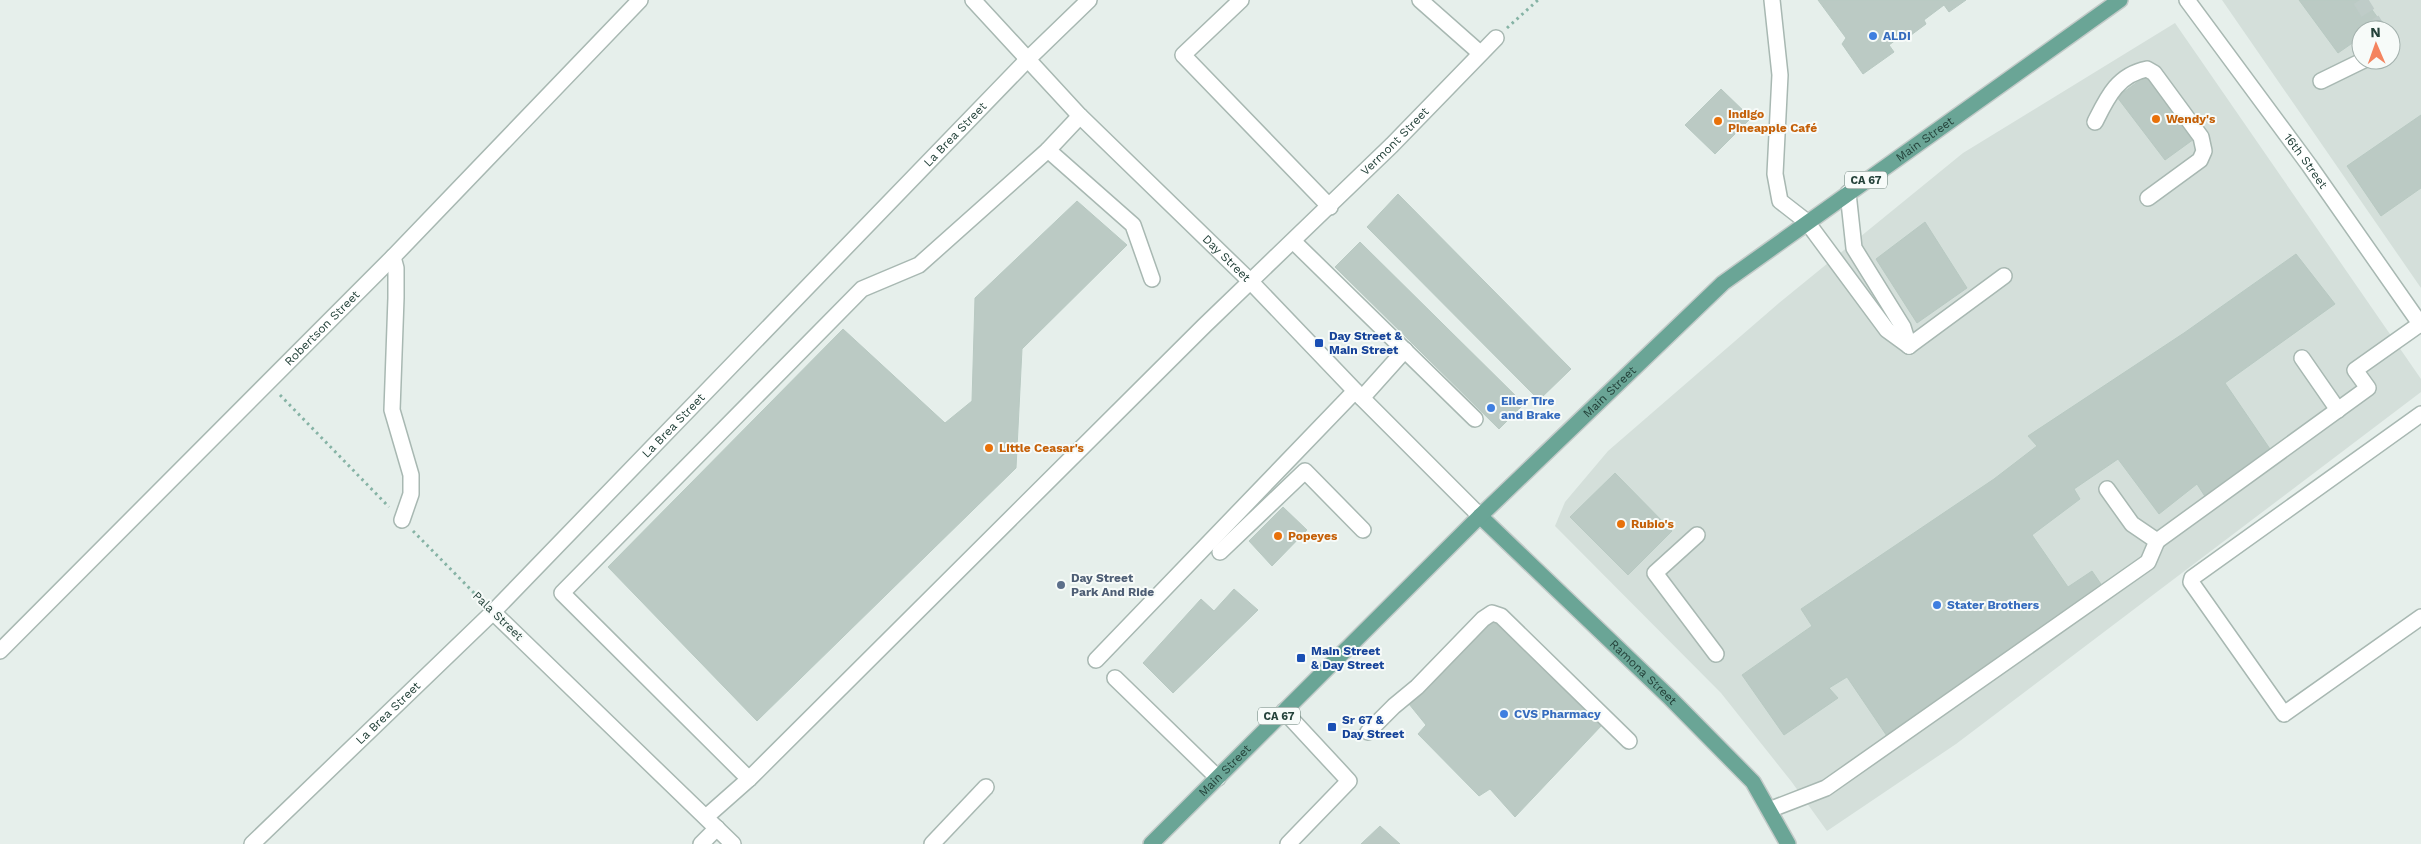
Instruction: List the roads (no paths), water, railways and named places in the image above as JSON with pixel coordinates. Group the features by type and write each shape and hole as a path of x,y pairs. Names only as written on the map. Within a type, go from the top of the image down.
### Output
{"main road":[{"name":"Main Street","path":"1151,844 1480,516 1723,284 1807,222 2120,0"},
{"name":"Ramona Street","path":"1480,516 1663,691 1753,782 1788,844"}],"street":[{"name":"Robertson Street","path":"0,651 393,256 640,0"},
{"name":"La Brea Street","path":"252,844 493,612 1028,59 1089,0"},
{"path":"1242,0 1183,55 1330,207"},
{"path":"1420,0 1480,53"},
{"path":"1772,0 1780,75 1775,174 1780,200 1807,222 1887,330 1909,346"},
{"name":"16th Street","path":"2187,0 2309,165 2421,324"},
{"name":"Day Street","path":"984,4 1028,59 1080,116 1251,282 1358,395 1480,516"},
{"name":"Vermont Street","path":"712,822 749,779 1204,326 1330,207 1496,38"},
{"path":"2321,81 2351,66"},
{"path":"2095,122 2117,84 2136,71 2147,69 2154,73 2201,136 2204,151 2200,160 2148,198"},
{"path":"749,779 562,592 862,289 919,265 1048,150 1080,116"},
{"path":"1048,150 1133,225 1152,279"},
{"path":"1848,193 1854,248 1903,327 1909,346"},
{"path":"1294,242 1475,419"},
{"path":"393,256 396,268 396,298 392,410 402,453 411,475 410,494 402,520"},
{"path":"1909,346 2004,276"},
{"path":"1769,810 1826,788 2148,562 2157,541 2368,388 2355,370 2421,324"},
{"path":"1096,660 1358,395 1405,350"},
{"path":"2302,358 2338,410"},
{"path":"2421,414 2192,578 2190,582 2284,714 2421,617"},
{"path":"1220,552 1305,472 1363,530"},
{"path":"2108,489 2132,524 2157,541"},
{"path":"1697,535 1655,573 1716,654"},
{"name":"Pala Street","path":"493,612 733,844"},
{"path":"1368,732 1394,706 1417,687 1483,619 1492,613 1501,616 1629,741"},
{"path":"1115,678 1218,778"},
{"path":"1284,711 1349,781 1288,844"},
{"path":"932,844 986,787"},
{"path":"702,844 712,822"}],"tunnel":[{"path":"2360,0 2372,20"}],"place":[{"name":"ALDI","path":"1873,36"},
{"name":"Wendy's","path":"2156,119"},
{"name":"Indigo Pineapple Café","path":"1718,121"},
{"name":"Day Street & Main Street","path":"1319,343"},
{"name":"Eiler Tire and Brake","path":"1491,408"},
{"name":"Little Ceasar's","path":"989,448"},
{"name":"Rubio's","path":"1621,524"},
{"name":"Popeyes","path":"1278,536"},
{"name":"Day Street Park And Ride","path":"1061,585"},
{"name":"Stater Brothers","path":"1937,605"},
{"name":"Main Street & Day Street","path":"1301,658"},
{"name":"CVS Pharmacy","path":"1504,714"},
{"name":"Sr 67 & Day Street","path":"1332,727"}]}
